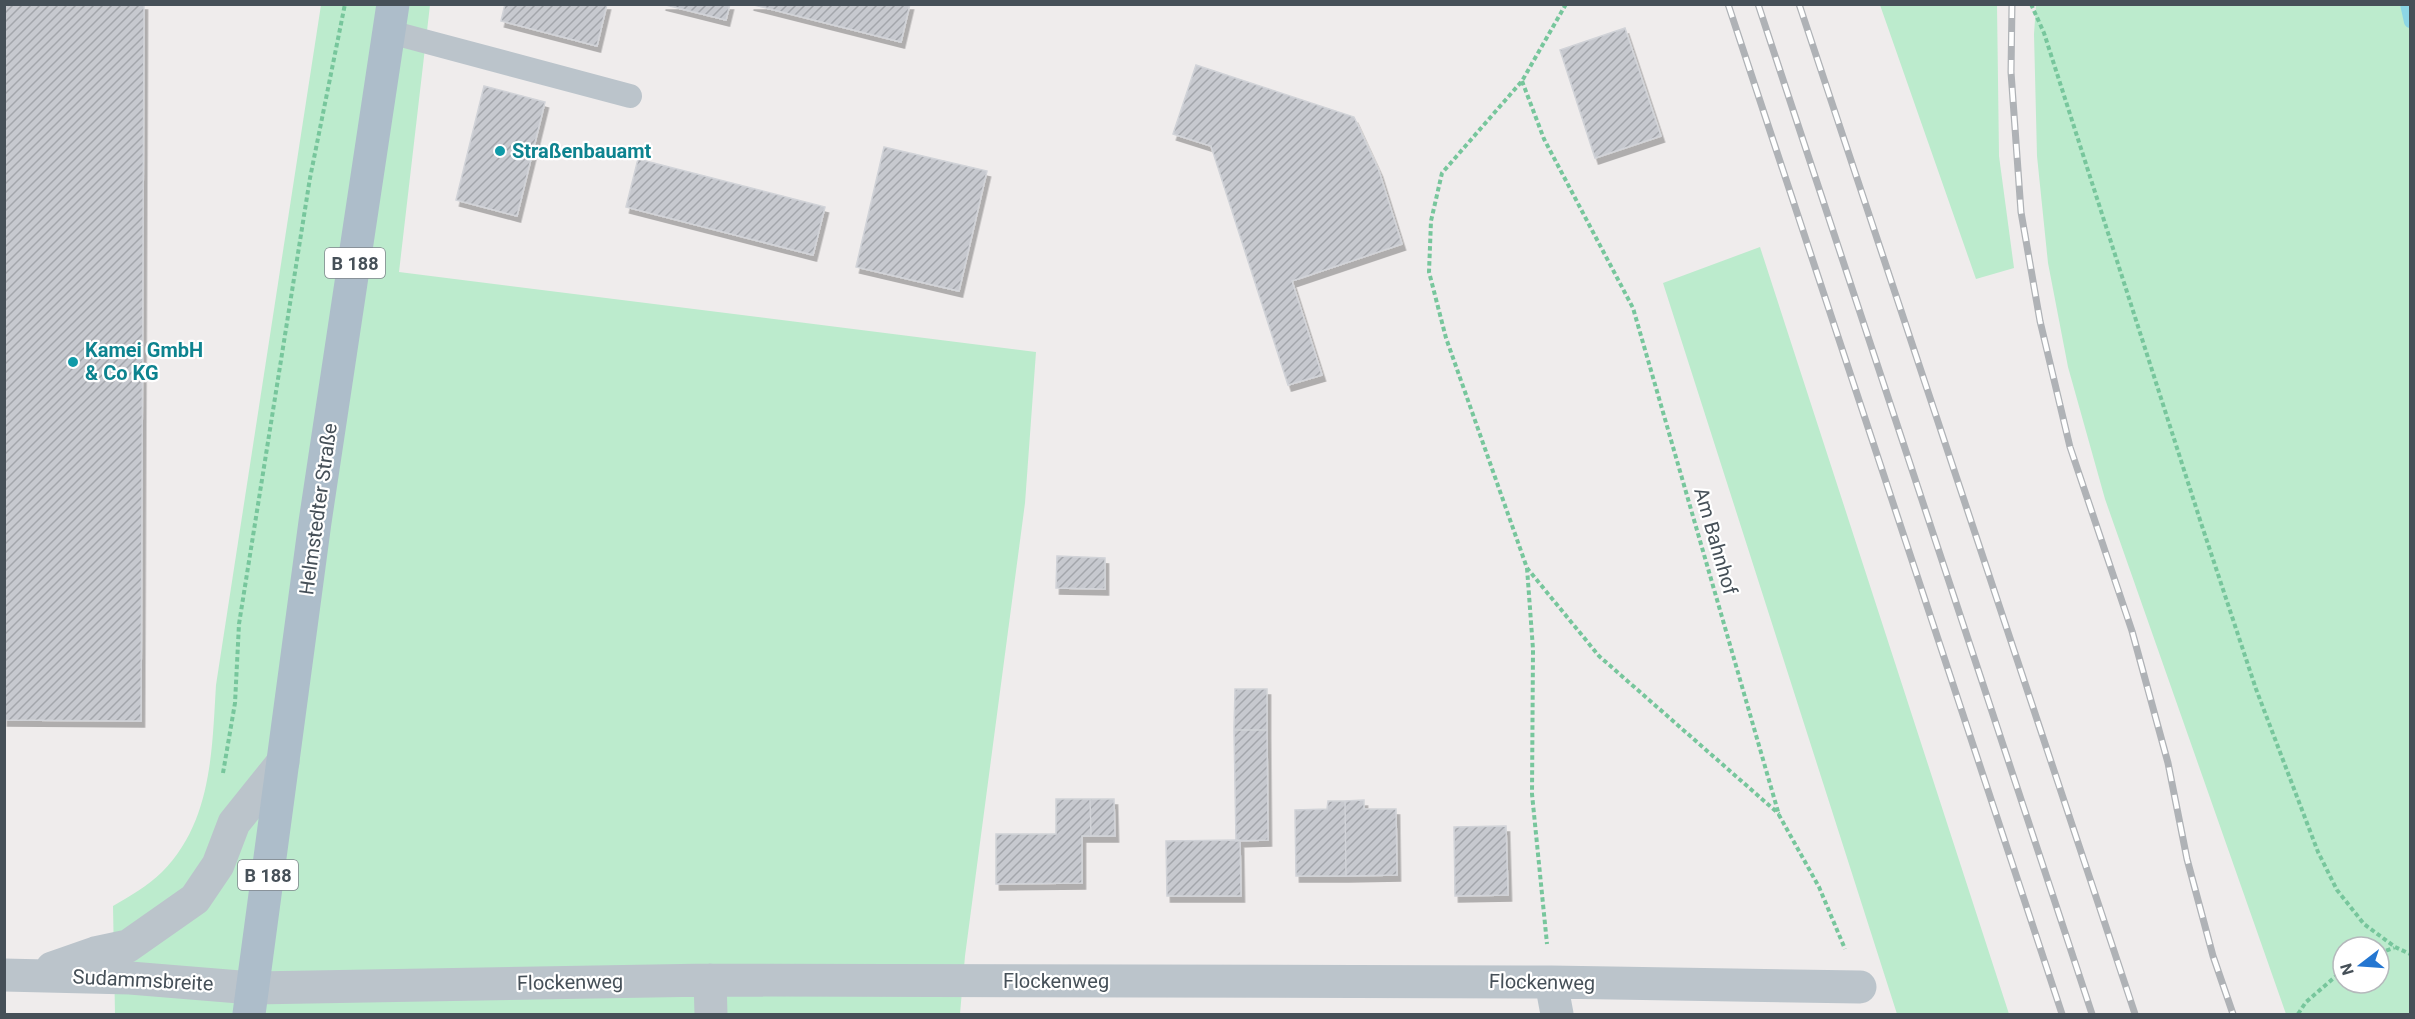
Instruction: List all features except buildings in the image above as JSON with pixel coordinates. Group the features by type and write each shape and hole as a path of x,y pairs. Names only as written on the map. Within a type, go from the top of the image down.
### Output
{"main road":[{"name":"Helmstedter Straße","path":"251,1001 315,522 392,18"}],"street":[{"name":"Sudammsbreite","path":"19,975 128,946 195,899 218,865 234,823 283,762"},
{"name":"Sudammsbreite","path":"19,975 130,978 251,1001"},
{"name":"Flockenweg","path":"251,1001 710,980 1551,982 1860,987"},
{"path":"710,980 711,1014"},
{"path":"1551,982 1557,1014"}],"lane":[{"path":"392,18 630,96"}],"path":[{"path":"220,784 226,762 235,703 239,624 308,190 345,4"},
{"path":"1551,982 1532,794 1533,649 1527,567 1446,338 1429,272 1431,221 1442,173 1522,81 1566,4"},
{"path":"2031,4 2044,33 2256,689 2318,852 2337,890 2364,924 2395,947 2410,954"},
{"name":"Am Bahnhof","path":"1522,81 1544,139 1633,308 1779,815 1819,887 1860,987"},
{"path":"1527,567 1599,656 1779,815"},
{"path":"2391,948 2395,947"},
{"path":"2298,1014 2306,1002 2331,980"}],"green space":[{"path":"321,5 430,5 399,272 1036,352 1025,503 965,956 960,1014 115,1014 113,906 151,882 179,852 191,831 206,784 213,735 216,685"},
{"path":"1880,5 1997,5 1999,156 2014,268 1976,279"},
{"path":"2036,5 2410,5 2410,1014 2286,1014 2105,499 2068,367 2048,263 2037,156 2034,34"},
{"path":"1760,247 2009,1014 1897,1014 1663,283"}],"waterway":[{"path":"2406,4 2410,22"}],"railway":[{"path":"1728,4 2062,1014"},
{"path":"1758,4 2092,1014"},
{"path":"1799,4 2135,1014"},
{"path":"2012,4 2011,72 2021,212 2040,321 2070,447 2132,631 2168,763 2187,859 2213,956 2233,1014"}],"place":[{"name":"Straßenbauamt","path":"500,151"},
{"name":"Kamei GmbH & Co KG","path":"73,362"}]}
